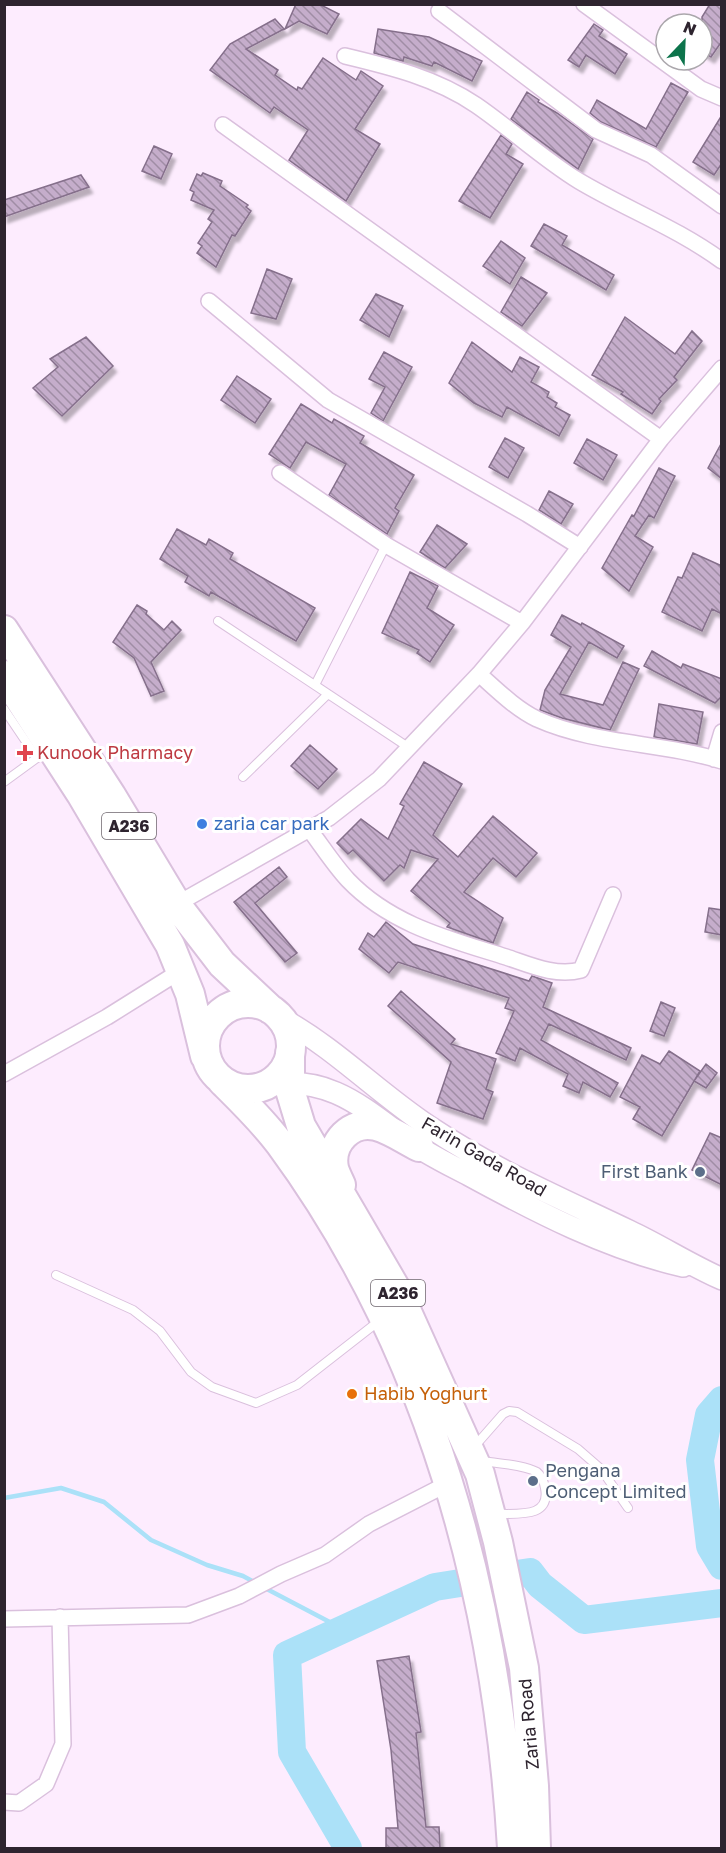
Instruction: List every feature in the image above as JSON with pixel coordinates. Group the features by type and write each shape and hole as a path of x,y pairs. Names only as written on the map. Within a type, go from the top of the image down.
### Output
{"highway":[{"name":"A236","path":"4,630 111,795 177,904 222,964 276,1014 289,1032 290,1053 278,1084 294,1108 301,1126 347,1201 399,1294 473,1455 491,1514"},
{"name":"A236","path":"4,675 44,752 182,970 205,1056 211,1070 273,1135 298,1171 360,1274 427,1419 468,1545 494,1670 507,1762 512,1848"},
{"path":"205,1056 208,1029 225,1009 248,1003 276,1014"},
{"path":"222,1081 237,1088 252,1089 278,1084"},
{"name":"A236","path":"347,1201 334,1167 334,1156 342,1136 349,1130 365,1125 376,1126 419,1147"},
{"name":"Zaria Road","path":"491,1514 524,1668 530,1724 536,1848"}],"main road":[{"name":"Farin Gada Road","path":"276,1014 321,1041 399,1105 464,1149 521,1182 662,1246 702,1271"},
{"name":"Farin Gada Road","path":"278,1084 314,1085 345,1096 419,1147 548,1216 647,1258 702,1271 722,1279"}],"street":[{"path":"584,4 701,89 722,98"},
{"path":"440,11 596,130 651,155 722,206"},
{"path":"345,56 413,72 474,104 517,139 578,180 653,218 673,232 698,243 722,261"},
{"path":"223,125 661,439"},
{"path":"209,301 328,400 580,547"},
{"path":"177,904 329,818 379,779 479,674 522,623 661,439 719,377"},
{"path":"280,473 386,545 522,623"},
{"path":"479,674 510,701 537,719 636,745 718,760 722,732"},
{"path":"309,829 347,879 370,900 401,921 545,970 571,973 581,970 613,896"},
{"path":"4,1074 107,1017 182,970"},
{"path":"4,1619 188,1615 239,1596 325,1555 369,1524 449,1483"},
{"path":"4,1802 19,1803 46,1784 63,1744 60,1617"}],"lane":[{"path":"315,685 386,545"},
{"path":"218,621 408,747"},
{"path":"243,777 328,693"},
{"path":"4,709 44,752 4,782"},
{"path":"56,1275 133,1310 160,1331 191,1372 213,1387 256,1404 297,1385 382,1318"},
{"path":"491,1514 534,1512 542,1508 547,1497 540,1474 529,1469 473,1455 502,1414 509,1411 517,1412 578,1449 601,1469 628,1508"}],"building":[{"path":"296,4 319,4 339,14 327,34 299,21 285,29"},
{"path":"710,4 722,4 722,41 714,53 714,12 705,12"},
{"path":"275,19 284,29 246,49 278,70 275,75 297,90 298,87 302,89 323,58 356,80 361,71 383,86 355,129 380,144 346,201 289,160 308,130 274,107 270,113 210,70 230,44"},
{"path":"594,24 603,30 599,36 627,54 615,74 586,55 579,67 568,60"},
{"path":"378,29 429,37 482,61 472,81 434,62 432,66 404,57 403,61 374,53"},
{"path":"671,83 688,92 656,147 601,122 590,113 597,100 646,129"},
{"path":"527,92 593,139 578,169 511,119"},
{"path":"722,115 722,163 714,175 693,162"},
{"path":"501,135 512,144 506,154 523,164 490,218 459,201"},
{"path":"154,146 172,154 161,179 142,171"},
{"path":"203,173 222,181 220,186 248,205 246,207 251,211 235,236 232,235 216,267 197,253 202,246 198,243 212,222 208,219 214,210 191,200 194,192 190,190 197,174 201,176"},
{"path":"81,175 89,187 4,217 4,200"},
{"path":"544,224 567,236 562,245 614,275 606,290 531,246"},
{"path":"501,241 525,258 510,284 483,266"},
{"path":"267,269 292,279 276,319 251,313"},
{"path":"521,277 547,293 522,326 501,312"},
{"path":"376,294 403,306 389,337 360,320"},
{"path":"625,317 675,354 692,331 702,341 674,377 677,380 659,399 661,401 652,414 621,394 623,392 592,375"},
{"path":"86,337 113,366 62,416 33,388 58,367 50,359"},
{"path":"472,342 512,372 520,357 539,367 531,382 549,392 547,397 557,403 555,407 570,415 559,436 507,407 502,417 474,403 449,383"},
{"path":"384,352 412,367 383,421 371,413 385,387 369,379"},
{"path":"237,376 271,399 255,423 221,400"},
{"path":"301,404 332,423 334,419 364,436 360,443 414,475 395,508 399,511 387,534 329,495 346,464 306,442 290,468 269,454"},
{"path":"505,438 524,448 508,478 489,467"},
{"path":"587,439 617,455 603,480 574,463"},
{"path":"722,442 722,479 708,468"},
{"path":"659,468 675,476 654,518 649,515 635,536 653,547 629,591 602,568 632,515 634,516"},
{"path":"549,491 573,504 561,524 539,510"},
{"path":"437,525 467,544 445,568 420,552"},
{"path":"177,529 206,545 209,539 233,553 230,559 315,608 296,641 211,592 209,596 185,582 188,576 160,559"},
{"path":"693,553 722,566 722,614 712,609 702,631 662,612 678,577 682,578"},
{"path":"410,572 438,586 427,608 454,625 430,662 417,653 419,650 382,633"},
{"path":"137,605 147,611 146,614 164,630 172,621 181,630 151,662 164,691 151,696 134,658 113,642"},
{"path":"562,615 624,646 617,658 589,642 560,694 603,705 623,662 639,669 610,730 540,710 545,690 571,647 551,635"},
{"path":"652,651 681,668 683,664 722,679 722,696 715,703 644,666"},
{"path":"659,704 703,712 697,744 654,737"},
{"path":"310,745 337,769 318,789 291,766"},
{"path":"424,762 462,784 433,835 458,857 493,816 537,853 516,877 493,858 464,892 503,918 493,943 447,927 450,923 411,891 438,859 411,850 404,868 400,865 384,881 353,850 348,854 337,843 361,819 388,839 404,806 400,804"},
{"path":"279,867 287,877 255,903 297,953 285,962 234,902"},
{"path":"709,908 722,910 722,935 705,932"},
{"path":"386,922 413,944 529,981 532,976 552,983 543,1007 631,1048 626,1060 549,1024 541,1040 618,1083 610,1097 583,1082 579,1093 563,1086 568,1074 520,1048 515,1061 496,1053 514,1011 505,1008 509,998 398,962 389,973 359,949 368,933 374,937"},
{"path":"401,991 455,1039 451,1044 496,1059 486,1089 493,1092 483,1119 437,1103 451,1062 388,1006"},
{"path":"661,1002 675,1008 664,1036 650,1031"},
{"path":"669,1051 700,1071 662,1136 633,1119 640,1107 620,1097 642,1055 660,1064"},
{"path":"706,1064 717,1073 706,1088 694,1081"},
{"path":"710,1133 722,1138 722,1185 692,1170"},
{"path":"409,1656 421,1732 416,1733 426,1827 439,1827 440,1848 386,1848 386,1828 398,1828 391,1750 377,1661"}],"waterway":[{"path":"722,1400 709,1415 700,1460 710,1546 722,1566"},
{"path":"4,1498 61,1488 104,1502 151,1540 207,1565 243,1576 256,1583"},
{"path":"348,1848 292,1752 287,1655 435,1587 530,1572 540,1585 584,1620 722,1603"},
{"path":"263,1587 343,1629"}],"place":[{"name":"Kunook Pharmacy","path":"25,753"},
{"name":"zaria car park","path":"202,824"},
{"name":"First Bank","path":"700,1172"},
{"name":"Habib Yoghurt","path":"352,1394"},
{"name":"Pengana Concept Limited","path":"533,1481"}]}
